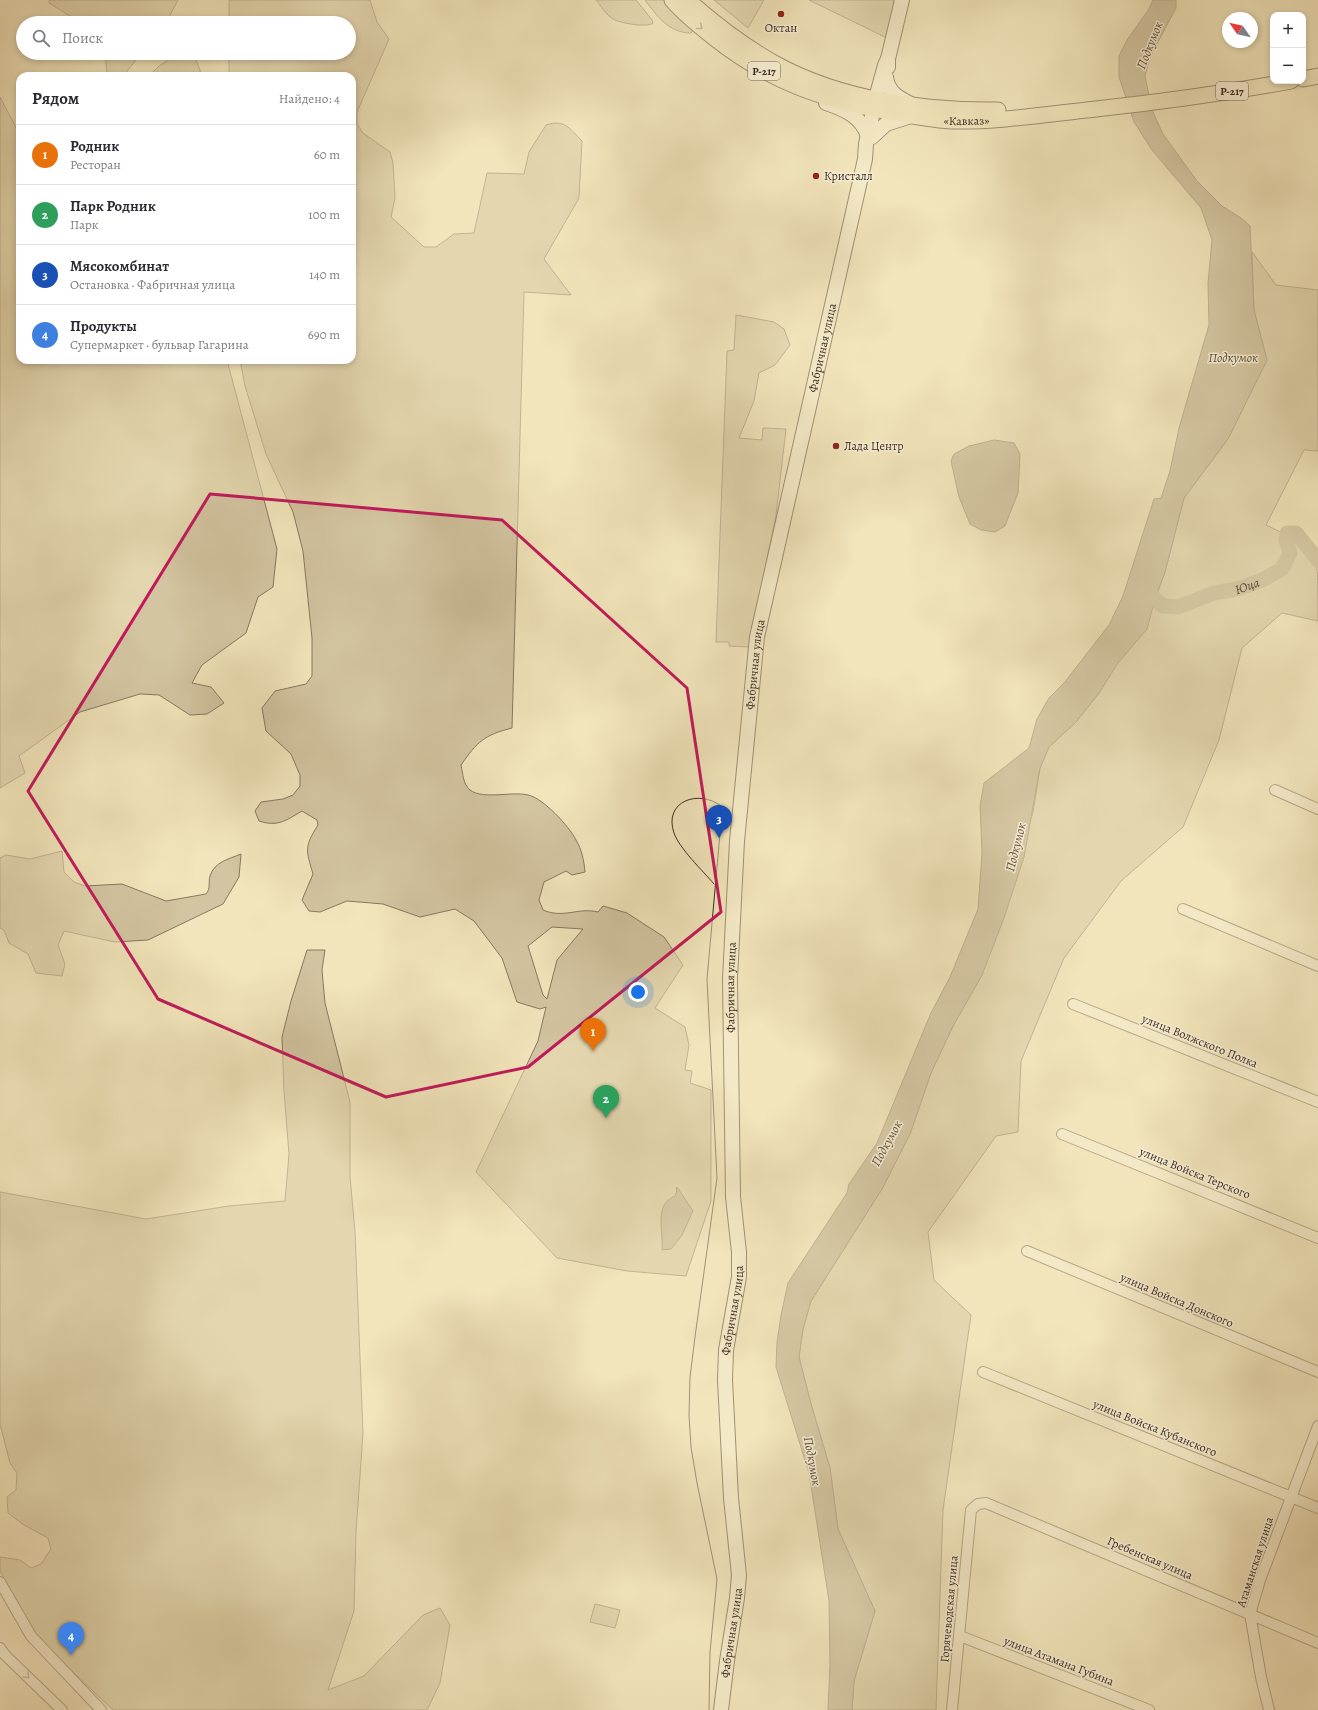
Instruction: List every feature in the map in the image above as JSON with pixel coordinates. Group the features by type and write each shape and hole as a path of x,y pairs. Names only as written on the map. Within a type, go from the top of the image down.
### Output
{"main road":[{"name":"«Кавказ»","path":"672,0 694,22 743,60 810,93 829,99 912,111 950,121 976,121 1105,103 1270,83"},
{"name":"«Кавказ»","path":"688,0 716,24 777,65 816,82 850,93 877,105"},
{"path":"877,105 902,0"},
{"path":"743,60 750,68 774,82 800,94 845,110 854,116 865,128 877,105 890,89 912,111 886,124 877,105 875,85 869,90 850,93"},
{"path":"1306,70 1318,68"},
{"path":"1306,78 1318,76"},
{"name":"«Кавказ»","path":"1173,95 1270,77"},
{"name":"«Кавказ»","path":"912,111 1001,110 1105,103"},
{"path":"877,105 929,113 964,115 993,113 1001,110"},
{"name":"Фабричная улица","path":"721,1710 739,1575 731,1498 725,1380 726,1350 739,1277 739,1252 734,1197 730,979 741,799 756,637 877,105"}],"street":[{"path":"1275,790 1318,808"},
{"path":"1183,909 1318,966"},
{"name":"улица Волжского Полка","path":"1073,1004 1318,1102"},
{"name":"улица Войска Терского","path":"1062,1134 1318,1238"},
{"name":"улица Войска Донского","path":"1027,1252 1318,1372"},
{"name":"улица Войска Кубанского","path":"983,1372 1318,1508"},
{"name":"Атаманская улица","path":"1269,1710 1261,1677 1250,1614 1260,1580 1290,1497 1318,1426"},
{"name":"Гребенская улица","path":"971,1510 978,1504 986,1503 1318,1643"},
{"name":"Горячеводская улица","path":"952,1710 971,1510"},
{"path":"0,1582 31,1636 101,1710"},
{"name":"улица Атамана Губина","path":"960,1636 1149,1710"},
{"path":"0,1648 5,1655 62,1710"}],"highlighted area":[{"path":"210,494 502,520 687,688 721,912 528,1067 386,1097 158,999 28,791"}],"shaded area":[{"path":"49,0 178,0 170,16 70,16 49,3"},
{"path":"229,0 370,0 377,22 389,39 357,112 357,124 363,133 390,152 393,163 395,198 391,217 424,247 436,247 454,234 474,233 487,173 524,174 529,152 546,125 552,123 562,124 570,129 582,141 579,198 544,259 571,295 524,292 512,728 482,740 472,750 461,765 465,782 470,790 476,793 490,795 521,794 534,797 555,813 573,834 580,848 585,872 572,875 566,871 544,882 539,900 543,910 558,913 584,911 598,912 603,906 627,913 664,937 683,965 655,1008 685,1027 689,1045 685,1070 692,1071 690,1083 711,1090 711,1201 686,1276 627,1271 557,1258 476,1172 538,1041 546,1007 540,1009 517,1002 502,958 474,921 455,909 420,917 383,904 347,901 320,912 309,911 302,900 313,874 308,854 308,844 318,825 317,820 302,811 281,822 266,823 259,821 255,811 261,802 283,799 293,795 300,786 300,775 291,754 266,731 262,708 275,691 306,684 312,676 312,638 303,551 293,512 266,454 245,386 241,364 356,364 356,72 229,72 229,60 356,60 356,16 229,16","holes":["552,927 583,929 557,960 547,999 543,995 528,946"]},
{"path":"596,0 636,0 653,23 640,25 616,21 608,15"},
{"path":"645,0 663,0 693,30 691,33 676,30 670,27 654,12"},
{"path":"714,0 764,0 748,28"},
{"path":"809,0 898,0 889,39"},
{"path":"106,60 136,60 126,72 107,72"},
{"path":"169,60 196,60 200,72 153,72"},
{"path":"0,97 16,127 16,364 228,364 277,549 273,587 258,597 246,633 202,665 192,683 211,687 224,703 207,714 190,715 159,695 140,694 80,712 19,756 25,773 0,788"},
{"path":"1252,252 1276,285 1318,290 1318,451 1304,450 1266,525 1296,541 1313,560 1317,568 1318,621 1282,613 1242,648 1219,740 1183,827 1121,881 1064,958 1021,1061 1018,1132 996,1136 928,1232 934,1280 971,1315 943,1510 936,1710 852,1710 854,1681 875,1611 838,1529 830,1468 799,1357 803,1329 811,1301 882,1189 910,1134 931,1073 953,1026 982,975 1033,812 1040,768 1049,747 1076,722 1099,693 1155,599 1165,572 1184,498 1228,439 1267,360 1254,310"},
{"path":"736,315 774,322 784,329 790,345 775,365 759,373 754,401 739,438 762,440 763,428 786,429 776,515 749,647 729,646 729,642 716,642 727,351 734,350"},
{"path":"62,851 64,872 74,882 85,886 122,884 166,901 206,894 209,888 210,876 215,867 222,862 241,854 239,877 223,904 148,940 115,942 64,931 58,945 65,964 62,976 36,973 28,954 9,943 4,930 0,928 0,858 6,855 30,859"},
{"path":"307,950 325,950 322,970 325,1003 350,1102 350,1176 355,1232 363,1433 356,1532 354,1611 328,1690 364,1676 423,1615 440,1608 450,1625 440,1683 427,1710 113,1710 36,1637 0,1571 0,1557 20,1560 31,1568 41,1564 51,1549 48,1538 24,1525 8,1513 7,1497 16,1490 17,1473 10,1463 0,1424 0,1192 146,1219 229,1206 285,1201 289,1154 284,1091 282,1037 291,1001"},
{"path":"595,1604 620,1610 615,1628 590,1622"}],"water":[{"name":"Подкумок","path":"1153,0 1176,0 1176,8 1150,57 1145,76 1152,110 1163,134 1197,181 1222,206 1241,218 1250,226 1254,310 1267,360 1228,439 1184,498 1165,572 1155,599 1147,629 1118,663 1099,693 1076,722 1049,747 1040,768 1024,857 1004,918 982,975 953,1026 931,1073 910,1134 882,1189 811,1301 803,1329 799,1357 830,1468 838,1529 875,1611 854,1681 852,1710 828,1710 830,1665 829,1601 809,1473 776,1367 777,1342 781,1315 788,1283 847,1193 849,1184 877,1143 931,1013 950,977 978,909 982,853 980,806 984,783 1029,748 1037,719 1049,698 1064,683 1109,625 1123,596 1154,499 1161,498 1170,471 1179,428 1209,325 1208,283 1212,240 1201,208 1152,150 1134,122 1119,77 1119,56 1127,40 1149,9"},
{"path":"994,440 1014,443 1020,454 1018,493 1005,526 995,532 981,530 970,524 959,497 951,461 954,454 969,446"},
{"path":"677,1187 693,1211 682,1235 671,1249 662,1250 662,1212 664,1205 668,1200 675,1196"}],"waterway":[{"name":"Юца","path":"1140,586 1163,606 1178,607 1214,593 1237,589 1262,580 1282,569 1290,553 1286,540 1287,533 1296,533 1318,560"}],"tram line":[{"path":"709,1710 710,1652 717,1579 697,1483 691,1447 689,1415 690,1377 717,1178 707,979 722,811 721,806 712,801 703,799 685,801 678,806 674,813 672,822 674,833 686,852 714,884"}],"place":[{"name":"Октан","path":"781,14"},
{"name":"Кристалл","path":"816,176"},
{"name":"Лада Центр","path":"836,446"},
{"name":"Мясокомбинат","path":"719,838"},
{"name":"Родник","path":"593,1051"},
{"name":"Парк Родник","path":"606,1118"},
{"name":"Продукты","path":"71,1655"}]}
